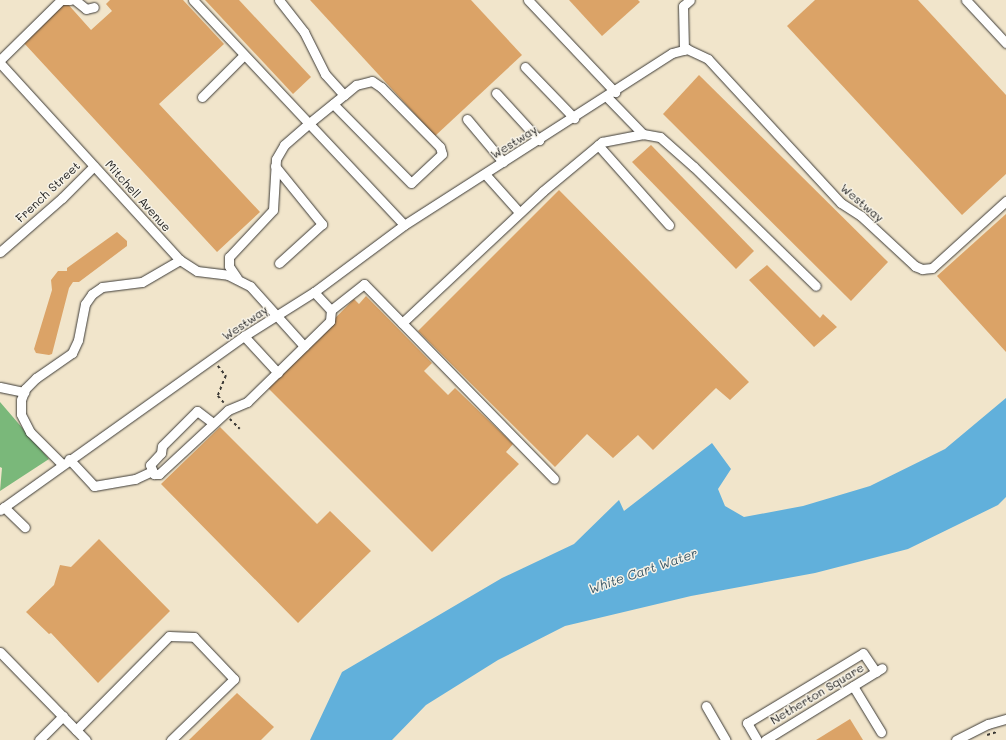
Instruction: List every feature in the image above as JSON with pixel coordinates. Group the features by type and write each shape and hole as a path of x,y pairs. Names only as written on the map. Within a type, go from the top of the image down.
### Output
{"street":[{"path":"0,61 61,0 70,0"},
{"path":"74,0 86,9 94,7"},
{"path":"193,0 308,124 404,224"},
{"path":"279,0 304,32 325,74 344,95"},
{"path":"528,0 643,134"},
{"path":"684,50 680,3 690,0"},
{"path":"966,0 1005,39"},
{"name":"Westway","path":"2,509 66,461 213,360 244,336 314,292 404,224 611,95 672,53 684,50 699,53 708,59 841,203 861,216 915,266 922,269 932,268 1006,201"},
{"path":"202,97 244,55"},
{"name":"Mitchell Avenue","path":"0,61 180,260 197,271 237,278 250,286 304,346"},
{"path":"526,67 574,118"},
{"path":"237,278 229,266 229,257 273,210 275,166 284,145 308,124 356,85 372,81 440,147 442,154 410,183 333,104"},
{"path":"496,93 539,140"},
{"path":"467,119 503,162"},
{"path":"402,322 519,212 598,145 602,142 643,134 660,137 694,166 816,286"},
{"path":"598,145 669,225"},
{"name":"French Street","path":"0,252 94,166"},
{"path":"275,166 322,224 279,263"},
{"path":"485,174 519,212"},
{"path":"152,471 135,479 94,486 30,432 21,414 24,392 36,378 72,353 78,340 85,304 92,294 102,287 142,282 180,260"},
{"path":"212,423 197,411 162,446 161,453 150,465 152,471 159,474 212,423 228,410 245,403 330,321 331,310 364,284 554,479"},
{"path":"314,292 331,310"},
{"path":"244,336 278,372"},
{"path":"0,387 24,392"},
{"path":"2,509 25,527"},
{"path":"76,730 169,636 194,637 234,679 171,740"},
{"path":"0,652 86,740"},
{"name":"Netherton Square","path":"757,740 747,723 863,653 879,670 765,740"},
{"path":"853,686 881,732"},
{"path":"706,706 726,740"},
{"path":"39,740 63,716"},
{"path":"956,740 988,724 1006,719"}],"path":[{"path":"213,360 226,376 218,396 228,410 229,418 240,429"},
{"path":"982,737 999,731"}],"green space":[{"path":"0,402 49,459 0,491 2,468 0,467"}],"water":[{"name":"White Cart Water","path":"1006,398 1006,497 998,505 908,549 815,573 691,596 565,626 498,660 426,705 392,740 310,740 342,672 502,578 574,544 619,500 624,511 712,443 731,469 718,489 725,506 744,517 803,506 870,486 945,449"}],"building":[{"path":"110,0 183,0 224,44 159,104 260,212 217,252 23,42 66,2 91,30 112,11 106,4"},
{"path":"205,0 239,0 311,77 293,94"},
{"path":"310,0 471,0 522,55 435,136"},
{"path":"569,0 638,0 640,2 602,36"},
{"path":"815,0 918,0 1006,95 1006,174 962,215 787,26"},
{"path":"699,75 888,262 851,301 663,114"},
{"path":"651,145 754,251 736,269 632,162"},
{"path":"559,190 749,382 730,400 716,388 653,450 638,435 613,458 587,434 555,467 418,331"},
{"path":"1006,214 1006,352 937,276"},
{"path":"117,232 127,241 127,246 79,282 73,282 69,288 52,354 36,353 34,349 52,290 51,280 58,271 67,271 67,268"},
{"path":"767,265 820,318 823,314 837,327 814,347 749,280"},
{"path":"366,296 432,363 424,371 448,395 455,388 513,444 506,452 519,464 432,552 267,387 354,299 359,304"},
{"path":"220,427 317,524 330,511 371,551 298,623 161,484"},
{"path":"99,539 170,611 98,683 51,633 49,634 26,612 54,585 60,565 71,567"},
{"path":"237,693 274,727 261,740 189,740"},
{"path":"850,719 863,740 816,740"}]}
